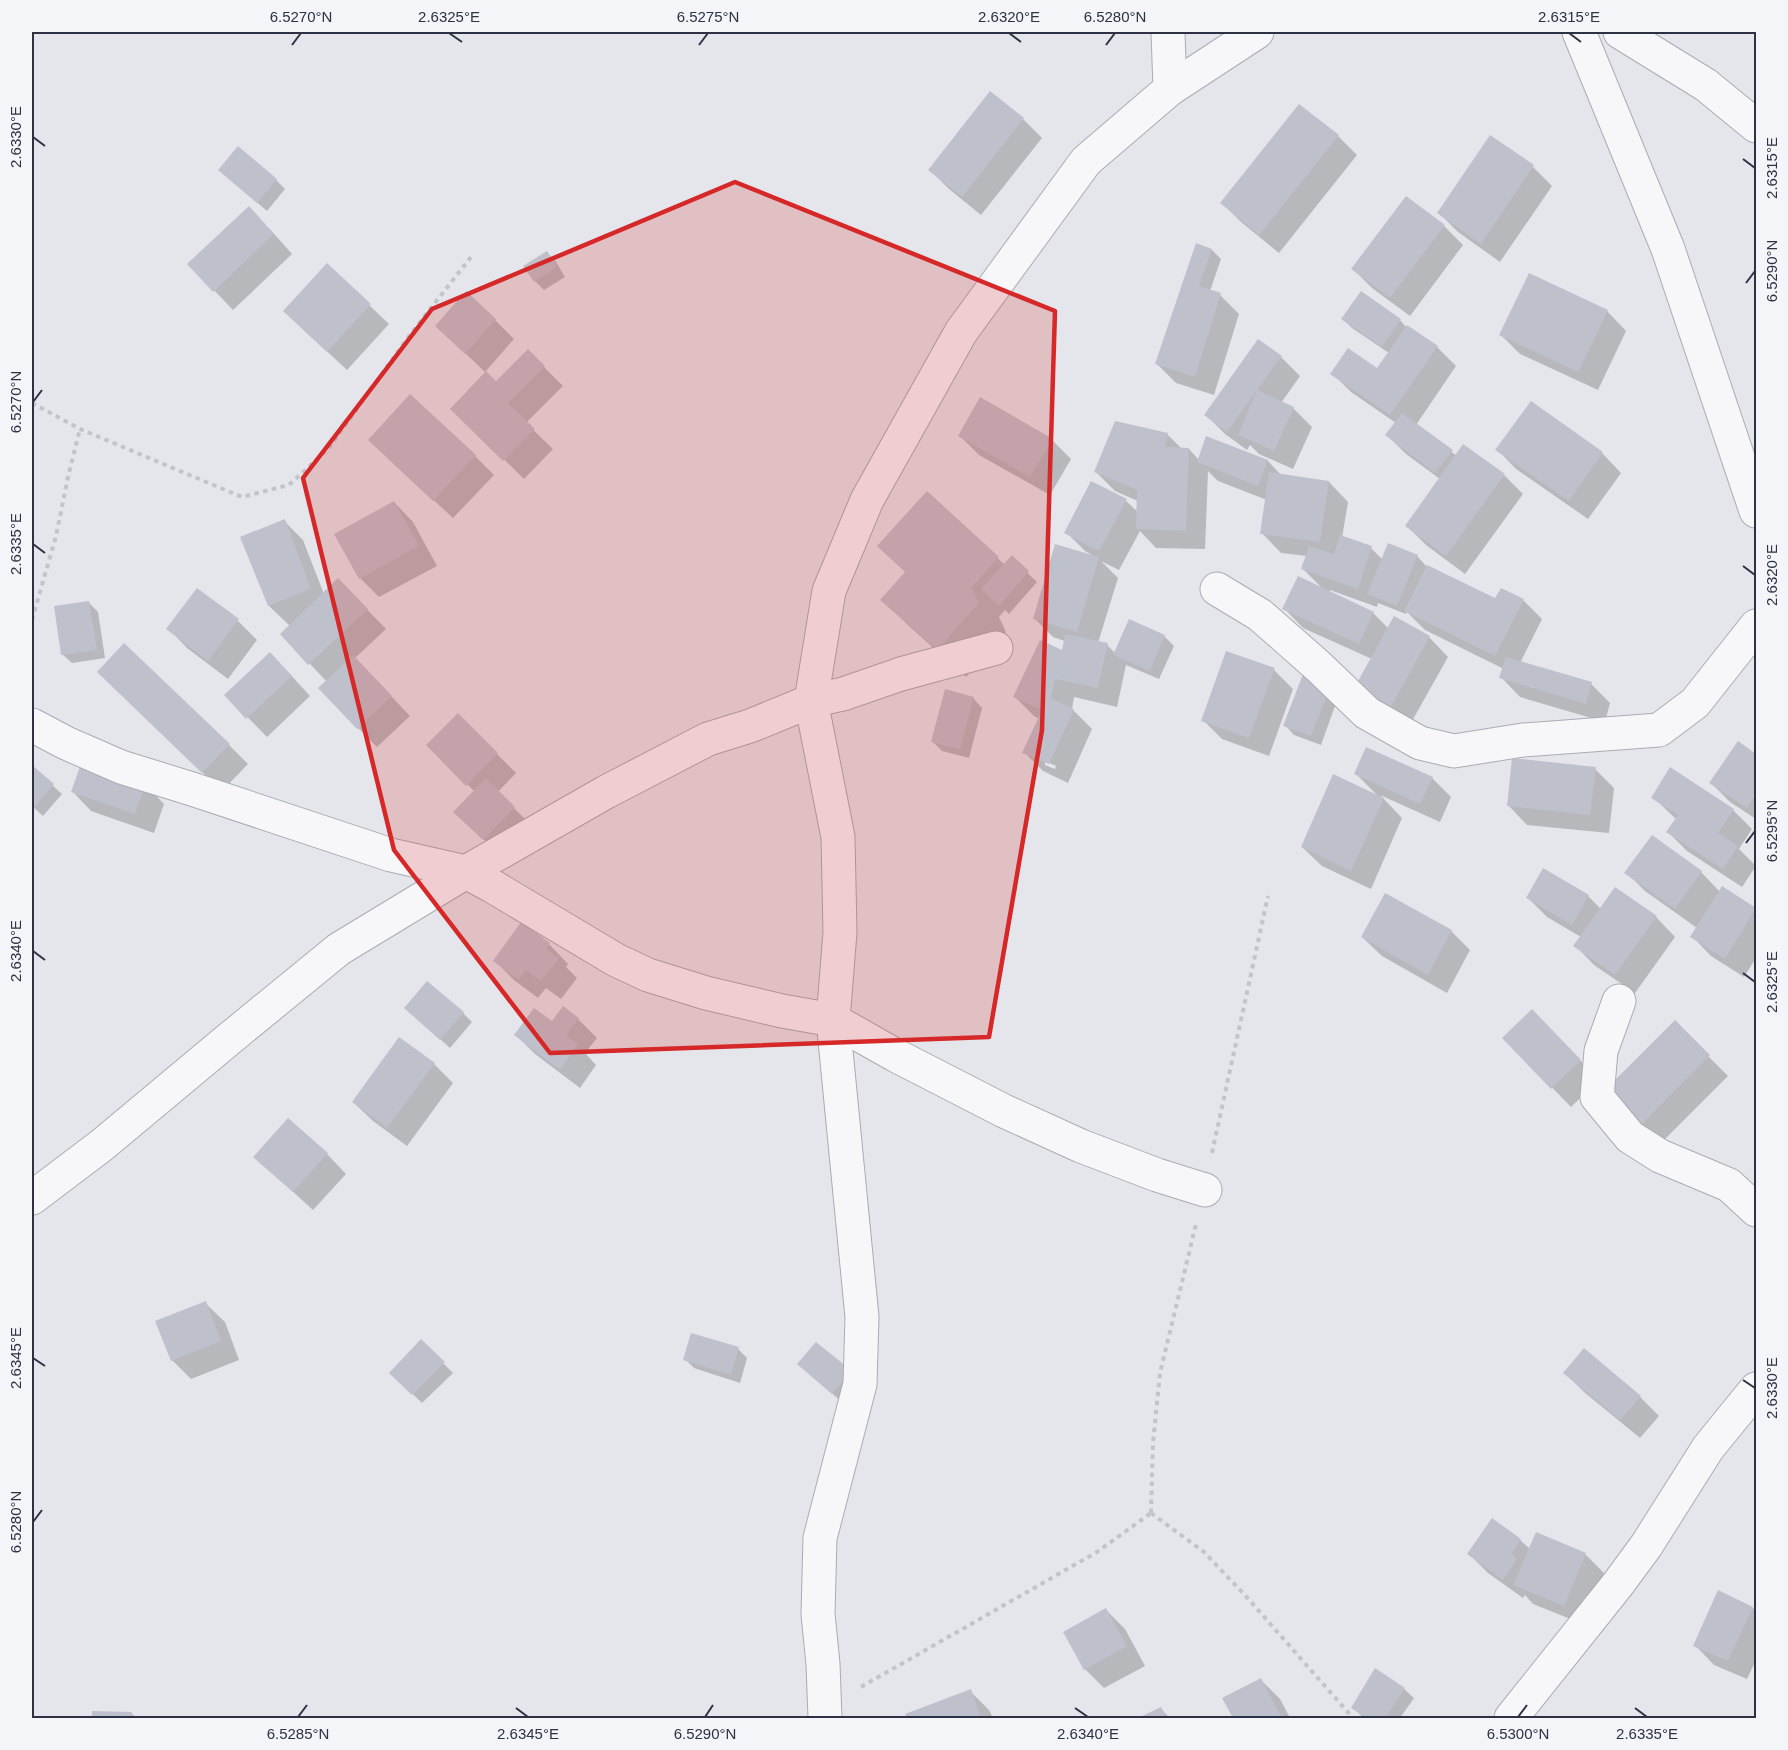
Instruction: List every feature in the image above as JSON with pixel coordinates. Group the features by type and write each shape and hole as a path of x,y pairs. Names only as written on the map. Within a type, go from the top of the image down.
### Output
{"street":[{"path":"1168,32 1170,89"},
{"path":"825,1713 818,1614 820,1538 860,1384 862,1317 833,1020 840,932 838,837 811,701 829,591 867,500 961,332 1086,161 1170,89 1257,32"},
{"path":"1579,32 1668,249 1756,511"},
{"path":"1620,32 1706,85 1756,126"},
{"path":"1217,589 1260,615 1367,713 1420,743 1455,751 1523,740 1659,730 1695,703 1756,626"},
{"path":"32,1198 102,1145 339,950 466,872 606,792 708,739 750,726 811,701 843,694 901,674 996,648"},
{"path":"32,725 121,767 391,855 466,872 616,960 648,975 706,993 782,1011 833,1020 1004,1111 1081,1146 1204,1190"},
{"path":"1619,1001 1601,1050 1597,1097 1630,1137 1660,1156 1729,1185 1756,1210"},
{"path":"1511,1719 1618,1584 1646,1546 1708,1448 1756,1389"}],"path":[{"path":"32,403 80,429 242,497 289,485 328,449 409,336 471,257"},
{"path":"32,620 56,536 80,429"},
{"path":"825,1713 1097,1552 1151,1513 1204,1552 1244,1594 1353,1719"}],"highlighted area":[{"path":"735,182 1055,311 1042,730 989,1037 550,1053 394,850 303,478 432,309"}],"building":[{"path":"990,91 1024,118 962,197 928,170"},
{"path":"1299,104 1339,135 1259,235 1220,203"},
{"path":"1490,135 1534,165 1481,244 1437,213"},
{"path":"238,146 277,179 257,203 218,170"},
{"path":"1406,196 1445,225 1390,298 1351,269"},
{"path":"249,206 274,234 213,292 187,264"},
{"path":"1196,243 1212,249 1199,286 1221,293 1195,377 1155,364"},
{"path":"547,251 557,267 534,282 523,266"},
{"path":"327,263 371,304 327,352 283,311"},
{"path":"1529,273 1608,310 1578,372 1499,335"},
{"path":"466,291 496,319 465,354 435,326"},
{"path":"1361,291 1401,319 1382,347 1341,319"},
{"path":"1407,325 1438,346 1390,415 1330,374 1348,348 1377,368"},
{"path":"1258,339 1282,356 1227,432 1204,415"},
{"path":"528,349 545,366 508,403 535,429 503,461 450,409 486,371 496,381"},
{"path":"1257,390 1294,407 1274,451 1238,435"},
{"path":"410,394 476,455 433,501 368,440"},
{"path":"980,397 1053,439 1030,477 958,436"},
{"path":"1531,401 1603,452 1569,501 1495,450"},
{"path":"1402,413 1453,450 1435,473 1385,435"},
{"path":"1115,421 1168,433 1165,447 1189,448 1186,531 1136,529 1137,490 1094,472"},
{"path":"1206,436 1268,460 1258,486 1197,462"},
{"path":"1463,444 1505,474 1446,556 1405,526"},
{"path":"1269,472 1329,481 1320,542 1260,534"},
{"path":"1091,481 1127,499 1099,551 1064,533"},
{"path":"927,491 999,557 971,588 979,603 937,650 880,600 905,572 877,546"},
{"path":"394,501 419,546 359,579 334,534"},
{"path":"285,519 311,589 268,606 240,537"},
{"path":"1340,535 1372,546 1358,589 1301,569 1309,546 1334,554"},
{"path":"1388,543 1418,555 1397,606 1367,594"},
{"path":"1055,544 1099,557 1077,632 1033,619"},
{"path":"1012,555 1029,571 999,606 981,589"},
{"path":"1427,565 1495,598 1501,588 1524,599 1495,656 1404,611"},
{"path":"1298,576 1374,612 1359,644 1282,609"},
{"path":"338,578 368,609 308,665 280,634"},
{"path":"197,588 239,619 208,661 166,629"},
{"path":"89,601 97,650 61,655 54,606"},
{"path":"1394,616 1430,636 1388,712 1352,692"},
{"path":"1129,619 1165,635 1150,671 1113,655"},
{"path":"1065,634 1108,643 1098,688 1055,679 1051,698 1074,709 1049,764 1022,753 1042,710 1013,697 1040,640 1062,650"},
{"path":"124,643 230,744 202,773 97,672"},
{"path":"1226,651 1275,668 1249,738 1201,721"},
{"path":"270,652 292,676 246,719 224,695"},
{"path":"353,655 392,696 357,729 318,688"},
{"path":"1506,657 1592,682 1586,704 1499,678"},
{"path":"1303,674 1331,685 1311,736 1283,726"},
{"path":"945,689 974,697 960,749 931,742"},
{"path":"458,713 498,753 466,786 426,745"},
{"path":"1738,741 1756,754 1756,794 1747,808 1709,783"},
{"path":"1366,747 1433,777 1420,804 1354,774"},
{"path":"1512,758 1596,767 1590,815 1507,806"},
{"path":"82,761 146,783 135,814 71,792"},
{"path":"32,765 54,784 34,808 32,806"},
{"path":"1670,767 1734,809 1718,833 1738,846 1723,869 1666,832 1678,815 1651,798"},
{"path":"1333,774 1384,798 1351,871 1301,847"},
{"path":"486,778 515,807 483,840 453,812"},
{"path":"1652,835 1702,871 1675,909 1624,873"},
{"path":"1543,868 1589,895 1572,925 1526,898"},
{"path":"1722,886 1756,908 1725,959 1690,937"},
{"path":"1615,887 1657,916 1615,975 1573,946"},
{"path":"1385,893 1452,930 1428,975 1361,937"},
{"path":"521,922 550,943 546,949 559,958 541,981 526,970 519,980 493,961"},
{"path":"427,981 464,1012 440,1040 404,1008"},
{"path":"563,1006 579,1018 566,1035 578,1044 560,1070 514,1035 534,1008 552,1021"},
{"path":"1532,1009 1581,1060 1551,1089 1502,1038"},
{"path":"1675,1020 1710,1055 1639,1127 1604,1091"},
{"path":"399,1037 435,1063 387,1128 352,1102"},
{"path":"288,1118 328,1153 293,1192 253,1157"},
{"path":"206,1301 221,1341 171,1361 155,1321"},
{"path":"691,1333 739,1347 731,1375 683,1360"},
{"path":"421,1339 445,1362 412,1395 389,1373"},
{"path":"816,1342 852,1371 832,1394 797,1364"},
{"path":"1584,1348 1641,1396 1620,1420 1563,1373"},
{"path":"1492,1518 1521,1539 1512,1553 1517,1559 1503,1580 1467,1554"},
{"path":"1536,1532 1586,1553 1564,1606 1513,1585"},
{"path":"1718,1590 1753,1607 1728,1661 1693,1646"},
{"path":"1106,1608 1127,1646 1084,1670 1063,1632"},
{"path":"1375,1668 1405,1688 1385,1718 1367,1718 1351,1708"},
{"path":"1261,1678 1282,1718 1233,1718 1222,1698"},
{"path":"971,1689 981,1718 907,1718 905,1714"},
{"path":"1161,1707 1167,1718 1138,1718"},
{"path":"92,1711 132,1712 132,1718 92,1718"}]}
